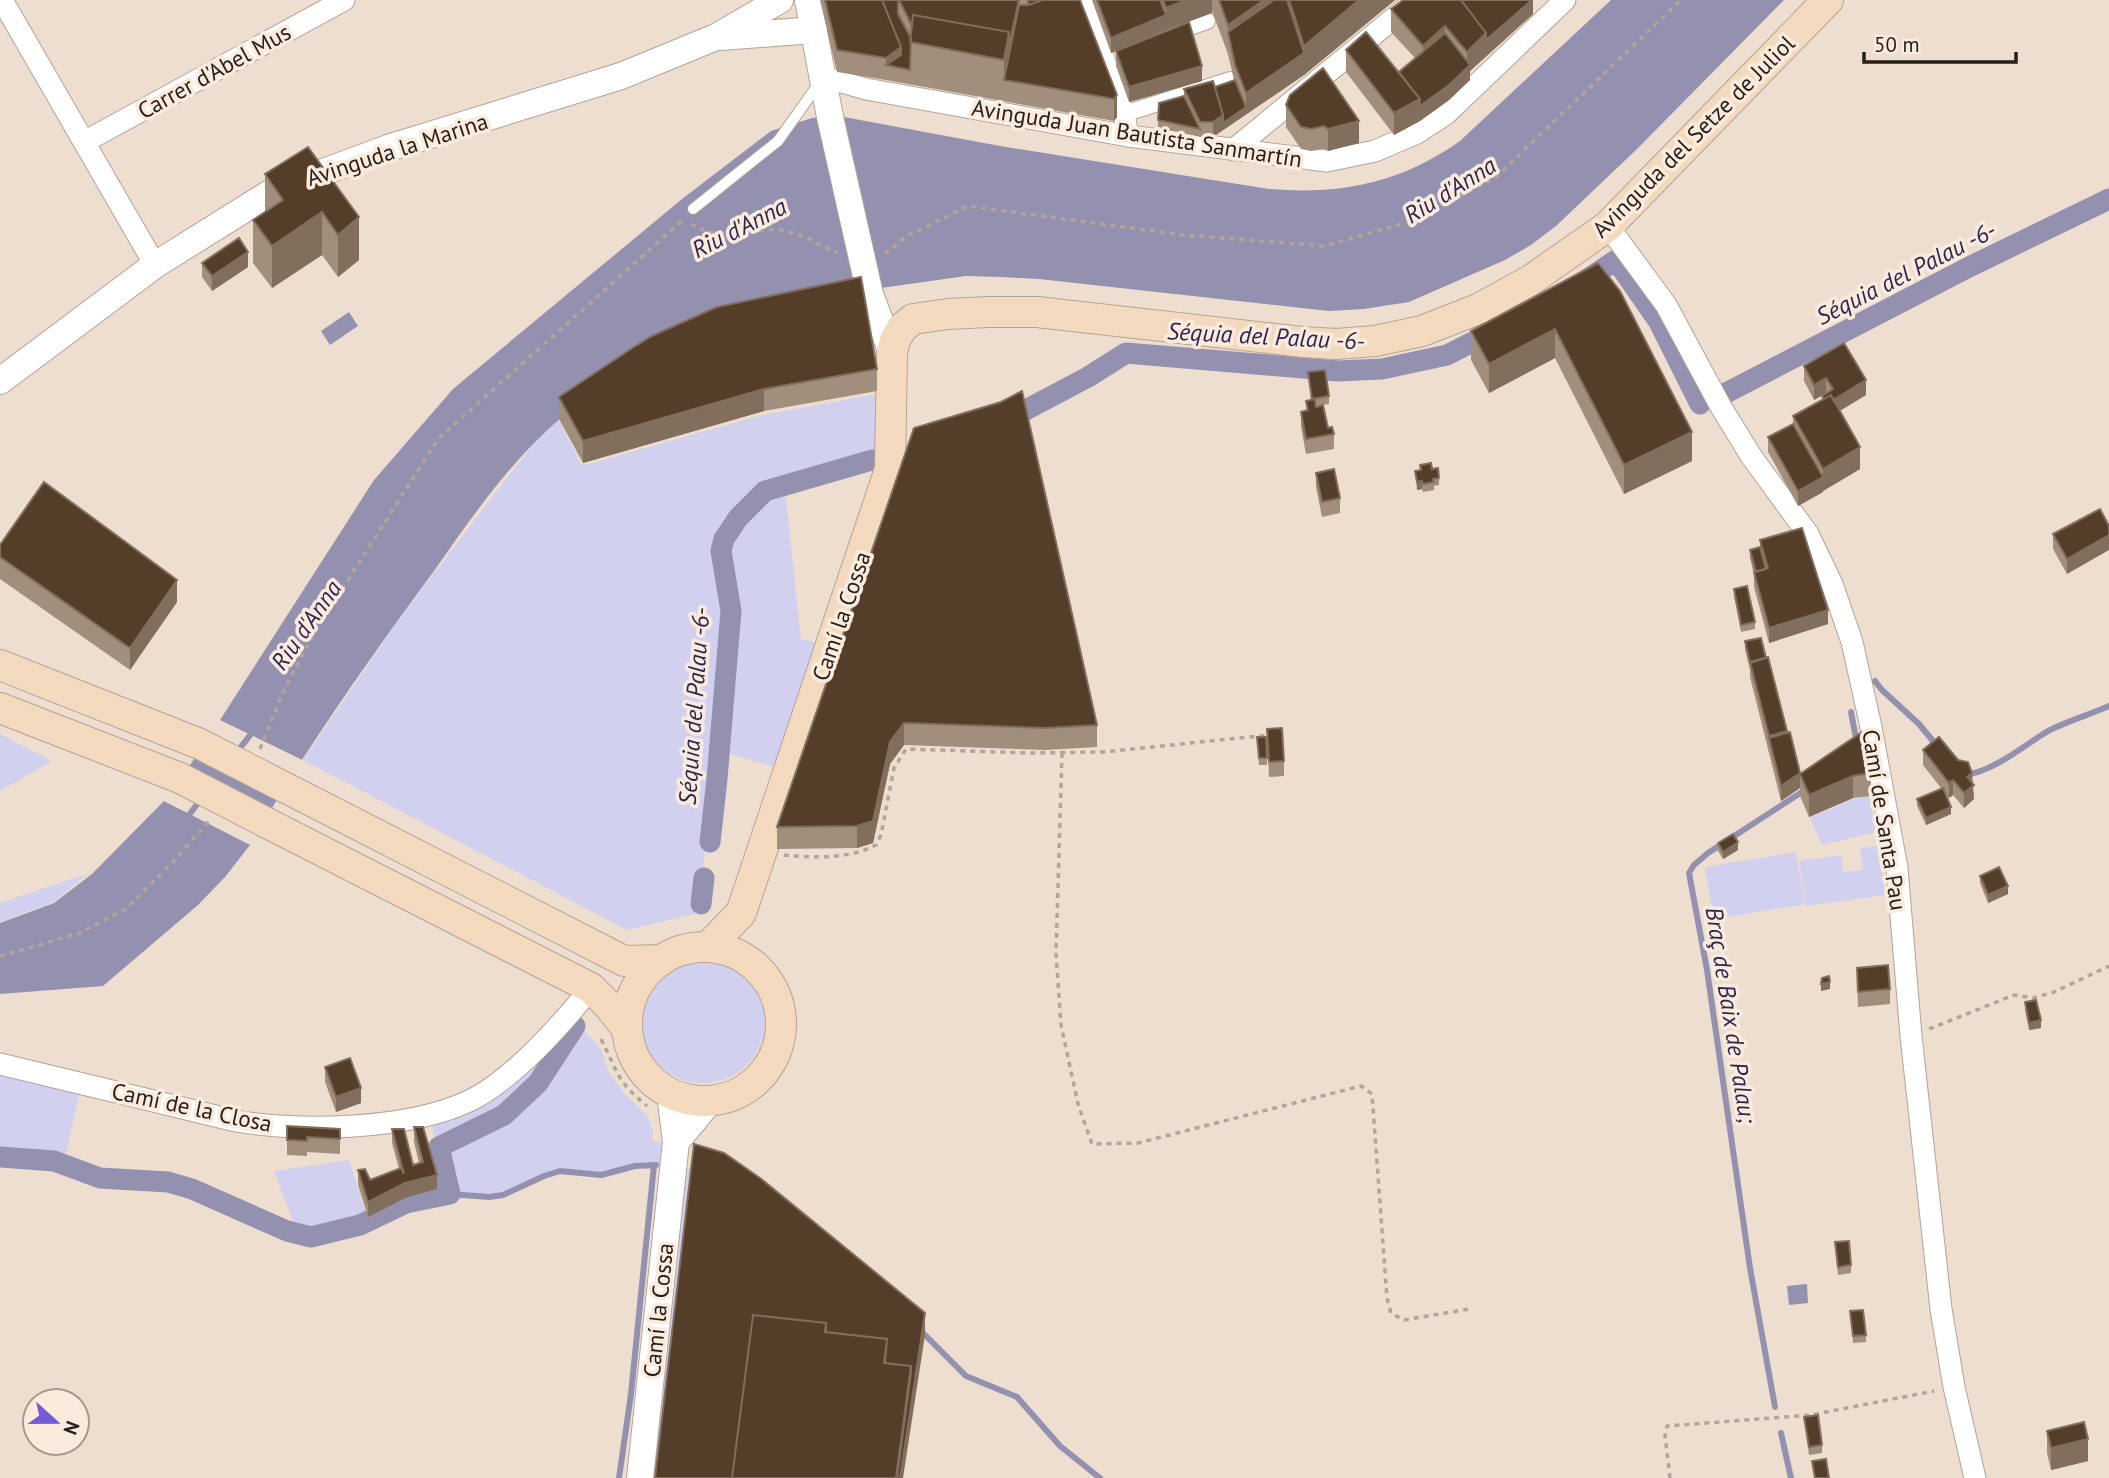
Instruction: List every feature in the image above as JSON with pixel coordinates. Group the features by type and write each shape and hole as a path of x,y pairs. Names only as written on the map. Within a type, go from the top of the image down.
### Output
{"main road":[{"name":"Avinguda del Setze de Juliol","path":"913,319 948,314 1037,312 1336,344 1375,341 1422,331 1478,309 1531,280 1608,226 1828,0"},
{"name":"Camí la Cossa","path":"708,947 741,913 890,469 892,353 902,328 913,319"},
{"path":"0,665 201,744 624,961 662,960"},
{"path":"0,708 180,778 267,823 583,999 609,1006 627,1029"},
{"name":"Camí la Cossa","path":"741,913 748,961"},
{"path":"708,947 735,954 748,961 763,975 775,993 780,1013 780,1034 775,1054 764,1073 749,1087 730,1097 662,1104 653,1083 640,1067 631,1049 627,1029 629,1009 635,990 647,973 662,960 691,948 708,947"}],"street":[{"path":"2,0 155,265"},
{"path":"716,37 780,0"},
{"path":"808,0 830,117 872,298 892,353"},
{"path":"1082,0 1110,56 1128,136"},
{"path":"1233,150 1416,0"},
{"name":"Avinguda Juan Bautista Sanmartín","path":"824,76 866,89 1128,136 1327,161 1375,151 1418,133 1446,114 1487,77 1565,0"},
{"name":"Carrer d'Abel Mus","path":"84,142 341,1"},
{"path":"1156,40 1207,21"},
{"path":"716,37 814,30"},
{"name":"Avinguda la Marina","path":"0,381 155,265 275,190 388,148 621,76 716,37"},
{"path":"1124,114 1230,80"},
{"name":"Camí de Santa Pau","path":"1608,226 1666,305 1721,407 1751,456 1808,534 1832,584 1852,642 1897,868 1911,1037 1941,1309 1954,1387 1975,1478"},
{"path":"872,298 913,319"},
{"name":"Camí de la Closa","path":"0,1064 265,1126 302,1128 403,1120 436,1114 471,1100 517,1067 583,999"},
{"path":"676,1142 710,1101"},
{"name":"Camí la Cossa","path":"640,1478 676,1142 662,1104"}],"lane":[{"path":"693,209 778,141 824,76"}],"path":[{"path":"883,256 905,237 968,206 1183,235 1324,246 1415,220 1496,177 1681,0"},
{"path":"255,757 267,736 283,692 313,635 438,439 693,209"},
{"path":"683,220 706,231 728,235 778,229 803,236 846,257"},
{"path":"761,852 808,857 858,853 876,845 881,835 894,768 906,749 1103,752 1279,734"},
{"path":"1062,753 1056,953 1061,1025 1078,1104 1092,1144 1138,1143 1361,1086 1372,1094 1387,1298 1391,1314 1404,1320 1469,1309"},
{"path":"0,957 80,933 127,908 211,819"},
{"path":"1911,1037 2014,995 2034,998 2054,992 2109,966"},
{"path":"583,999 615,1071 627,1090 646,1105 662,1104"},
{"path":"1670,1478 1665,1436 1667,1426 1811,1415 1954,1387"}],"shaded area":[{"path":"877,394 876,470 785,490 801,639 821,643 781,769 717,750 699,903 695,914 627,930 303,760 402,615 538,438 559,420 581,464 585,465 762,415"},
{"path":"0,734 52,761 0,791"},
{"path":"1870,796 1876,832 1822,845 1810,818 1853,799"},
{"path":"1878,846 1885,895 1806,906 1799,861 1841,855 1843,872 1863,870 1860,848"},
{"path":"1796,852 1805,904 1714,919 1705,867"},
{"path":"87,874 54,902 0,922 0,903"},
{"path":"703,959 727,964 747,977 760,997 765,1021 760,1045 747,1065 727,1078 703,1083 679,1078 659,1065 646,1045 641,1021 646,997 659,977 679,964"},
{"path":"571,1016 601,1049 609,1073 624,1093 648,1116 653,1132 652,1141 674,1144 672,1164 636,1165 591,1175 560,1169 503,1194 489,1196 445,1193 431,1118 439,1116"},
{"path":"0,1066 81,1085 65,1159 0,1154"},
{"path":"349,1160 367,1217 321,1230 295,1227 274,1171"},
{"path":"681,1168 693,1168 657,1478 644,1478"}],"water":[{"path":"1611,0 1784,0 1637,149 1556,226 1505,260 1409,302 1329,311 1039,279 966,276 881,288 844,117 1000,146 1269,189 1346,188 1415,167 1460,141"},
{"path":"823,117 862,298 577,405 536,441 499,482 366,664 302,760 220,720 374,480 453,389 682,199 771,131"},
{"path":"349,312 358,326 330,345 321,331"},
{"path":"197,754 279,796 271,810 189,767"},
{"path":"164,801 250,845 198,905 103,986 0,994 0,923 54,903 92,874"},
{"path":"1807,1284 1808,1303 1789,1305 1787,1286"}],"pier":[{"path":"217,719 302,760 301,763 218,723"},
{"path":"166,799 251,842 253,845 164,801"}],"building":[{"path":"825,0 882,0 901,47 886,58 837,50"},
{"path":"882,0 898,0 898,14 911,38 910,70 886,65 901,55 901,47"},
{"path":"899,0 1019,0 1009,46 1009,32 913,15 912,26"},
{"path":"1028,0 1043,0 1028,5"},
{"path":"1043,0 1080,0 1117,95 1114,99 1004,80 1019,5"},
{"path":"1097,0 1160,0 1166,15 1111,38"},
{"path":"1163,0 1186,0 1166,8"},
{"path":"1219,0 1264,0 1228,25"},
{"path":"1274,0 1287,0 1304,53 1246,93 1235,65 1228,32"},
{"path":"1289,0 1359,0 1304,46"},
{"path":"1403,0 1461,0 1486,33 1467,52 1445,26 1423,46 1391,9"},
{"path":"1461,0 1532,0 1486,40 1486,33"},
{"path":"913,15 1009,32 1004,60 910,42"},
{"path":"1189,22 1202,66 1129,87 1116,51"},
{"path":"1366,32 1420,99 1394,113 1346,50"},
{"path":"1445,33 1470,65 1449,85 1420,106 1420,99 1399,72"},
{"path":"1323,68 1359,121 1328,129 1324,126 1311,129 1301,127 1286,105 1290,95"},
{"path":"1235,80 1246,107 1223,123 1215,87"},
{"path":"1213,81 1223,115 1213,122 1200,122 1184,89"},
{"path":"1184,96 1200,129 1158,120 1159,103"},
{"path":"308,147 359,217 338,235 322,212 272,246 253,220 283,200 265,174"},
{"path":"239,238 248,252 212,276 202,263"},
{"path":"1598,263 1620,291 1692,432 1624,465 1555,329 1489,364 1471,331"},
{"path":"861,277 877,369 764,389 583,441 559,397 652,336 717,307"},
{"path":"1844,343 1866,380 1833,400 1831,395 1824,399 1822,396 1833,389 1826,378 1814,385 1804,366"},
{"path":"1325,370 1329,396 1312,399 1308,372"},
{"path":"1022,391 1097,725 1045,728 904,723 890,742 873,821 857,826 777,827 914,428 1001,402"},
{"path":"1831,395 1860,447 1823,469 1793,416"},
{"path":"1315,399 1316,407 1323,405 1328,428 1332,427 1334,434 1306,439 1301,412 1308,410 1306,401"},
{"path":"1793,424 1823,477 1798,491 1768,437"},
{"path":"1431,463 1432,469 1438,468 1439,478 1423,484 1422,481 1417,482 1415,471 1421,470 1420,465"},
{"path":"1334,469 1340,498 1322,502 1316,473"},
{"path":"44,482 177,580 130,648 0,557 0,545"},
{"path":"2100,509 2109,526 2109,535 2067,559 2053,534"},
{"path":"1802,528 1828,610 1769,628 1754,572 1768,568 1760,540"},
{"path":"1760,547 1766,569 1756,572 1750,550"},
{"path":"1747,586 1755,622 1741,625 1734,589"},
{"path":"1761,638 1766,658 1750,663 1745,641"},
{"path":"1768,657 1787,731 1769,736 1750,662"},
{"path":"1282,728 1284,761 1269,762 1267,729"},
{"path":"1790,732 1800,773 1781,786 1769,738"},
{"path":"1862,732 1871,773 1853,776 1809,795 1800,774"},
{"path":"1257,737 1266,737 1267,758 1259,758"},
{"path":"1939,737 1958,760 1968,762 1972,773 1967,777 1974,785 1964,793 1953,780 1949,783 1923,750"},
{"path":"1943,788 1951,807 1926,818 1917,799"},
{"path":"1733,834 1738,842 1723,852 1718,843"},
{"path":"1999,867 2008,886 1988,895 1980,876"},
{"path":"1888,965 1890,989 1858,992 1857,968"},
{"path":"1829,976 1830,982 1821,984 1822,978"},
{"path":"2036,1000 2041,1020 2029,1023 2025,1002"},
{"path":"350,1058 361,1088 336,1097 325,1067"},
{"path":"287,1126 340,1129 340,1139 307,1137 307,1141 287,1140"},
{"path":"414,1127 423,1127 437,1175 405,1183 368,1202 358,1170 365,1169 370,1180 401,1168 404,1174 392,1129 404,1129 413,1165 423,1162"},
{"path":"694,1144 724,1153 760,1178 925,1313 900,1478 897,1478 911,1366 885,1363 887,1339 826,1332 826,1323 753,1315 732,1478 655,1478"},
{"path":"1849,1241 1851,1265 1838,1267 1835,1242"},
{"path":"1863,1310 1866,1335 1853,1336 1850,1311"},
{"path":"753,1315 826,1323 825,1332 887,1339 884,1363 911,1366 896,1478 732,1478"},
{"path":"1818,1415 1822,1445 1809,1447 1804,1417"},
{"path":"2084,1422 2088,1439 2051,1448 2047,1431"},
{"path":"1826,1459 1829,1478 1815,1478 1812,1461"}],"waterway":[{"name":"Séquia del Palau -6-","path":"1726,393 1971,266 2109,199"},
{"name":"Séquia del Palau -6-","path":"1579,285 1616,260 1659,322 1700,404"},
{"name":"Séquia del Palau -6-","path":"1001,423 1088,377 1126,353 1338,371 1382,369 1447,355 1496,330"},
{"name":"Séquia del Palau -6-","path":"710,842 731,611 721,551 724,539 738,518 765,491 872,460"},
{"name":"Braç de Baix de Palau;","path":"1875,681 1919,724 1937,746"},
{"name":"Braç de Baix de Palau;","path":"1966,775 1999,763 2055,727 2109,706"},
{"name":"Braç de Baix de Palau;","path":"1851,712 1857,744"},
{"name":"Riu d'Anna","path":"237,752 254,730"},
{"name":"Braç de Baix de Palau;","path":"1775,1407 1750,1268 1707,970 1689,873 1708,853 1805,790"},
{"name":"Riu d'Anna","path":"186,819 201,799"},
{"name":"Séquia del Palau -6-","path":"701,904 704,878"},
{"name":"Séquia del Palau -6-","path":"0,1157 54,1161 100,1178 168,1182 192,1189 287,1231 311,1237 360,1225 406,1203 450,1194 439,1147 504,1115 538,1083 575,1026"},
{"path":"619,1478 631,1394 654,1165"},
{"name":"Braç de Baix de Palau;","path":"450,1194 489,1197 503,1195 560,1171 601,1175 635,1166 656,1165"},
{"name":"Braç de Baix de Palau;","path":"920,1330 966,1376 1017,1397 1060,1446 1100,1478"},
{"name":"Braç de Baix de Palau;","path":"1781,1433 1791,1478"}]}
